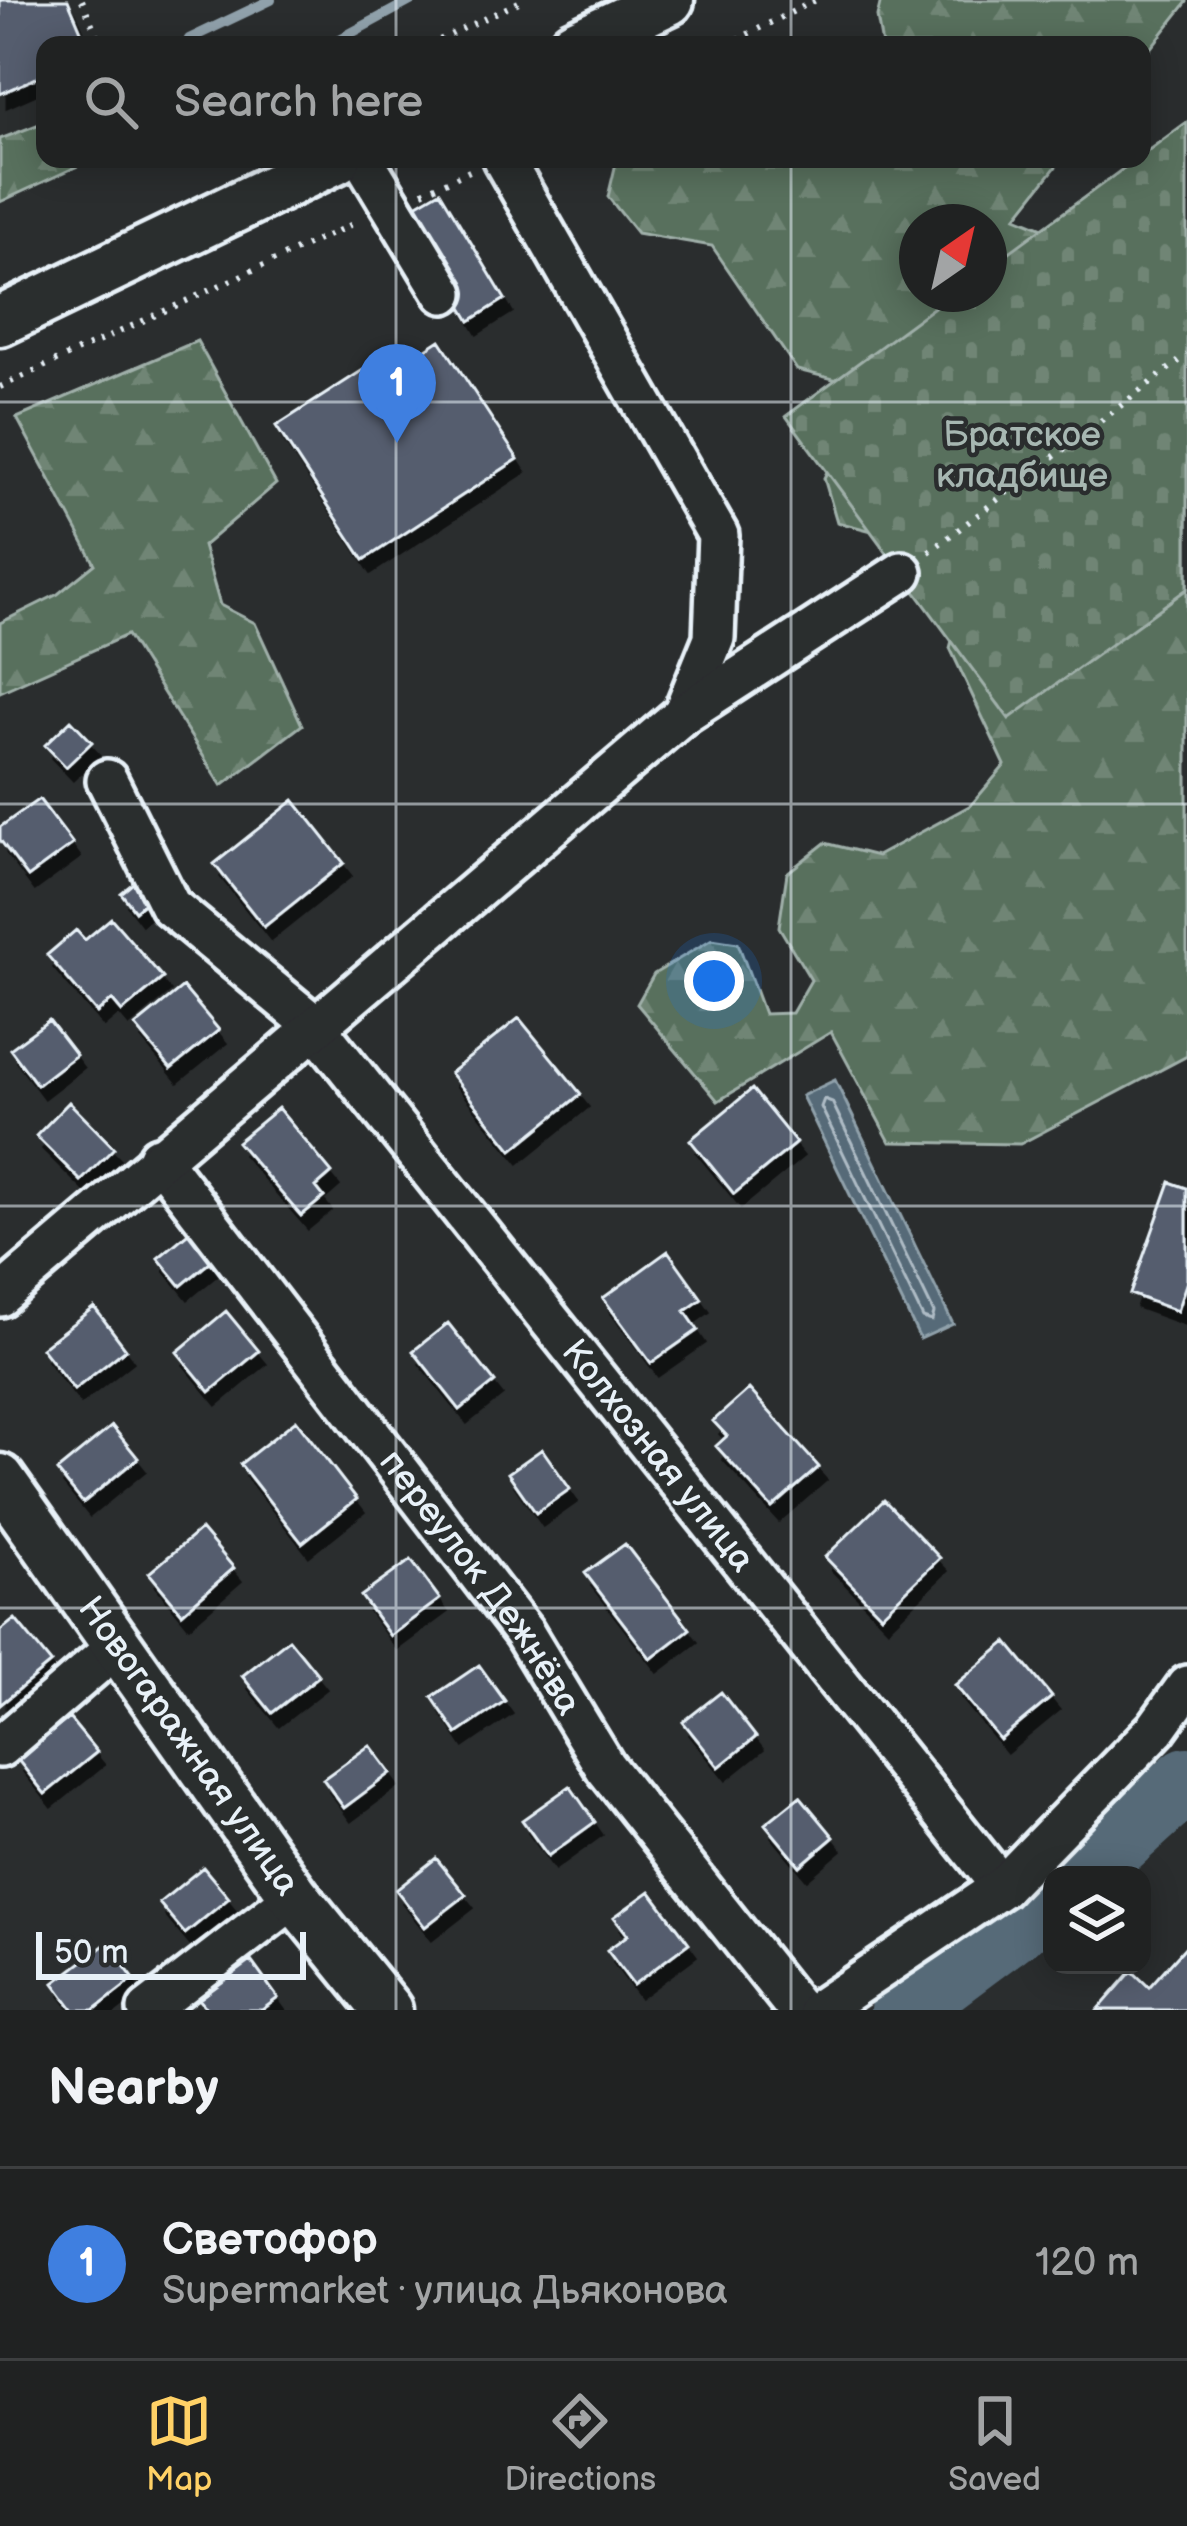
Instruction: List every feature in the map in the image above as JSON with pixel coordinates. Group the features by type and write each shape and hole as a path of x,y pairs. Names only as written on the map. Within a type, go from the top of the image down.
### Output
{"main road":[{"path":"593,36 669,0"},
{"path":"0,321 317,168"},
{"name":"Новогаражная улица","path":"0,1479 295,1897 387,2010"}],"street":[{"path":"369,168 444,293"},
{"path":"491,168 718,536 714,638 683,714"},
{"path":"0,1296 683,714 902,572"},
{"name":"Колхозная улица","path":"106,780 170,906 314,1025 1002,1887"},
{"name":"переулок Дежнёва","path":"158,1157 524,1633 605,1767 798,2010"},
{"path":"0,1747 115,1648"},
{"path":"818,2010 1002,1887 1156,1729 1187,1686"},
{"path":"148,2010 295,1897"}],"path":[{"path":"82,0 97,36"},
{"path":"448,36 523,0"},
{"path":"744,36 816,0"},
{"path":"0,387 480,168"},
{"path":"902,572 1187,355"}],"green space":[{"path":"881,0 1187,0 1151,48 1151,36 880,36 877,17"},
{"name":"Братское кладбище","path":"1187,122 1187,589 1009,719 786,416 928,312 1007,312 1007,254 1124,168 1151,168 1151,148"},
{"path":"36,125 36,168 74,168 0,202 0,139"},
{"path":"615,168 1055,168 1016,217 1062,236 876,532 837,522 824,478 861,403 842,381 797,370 712,246 637,233 608,197"},
{"path":"197,341 276,484 203,546 220,605 255,623 302,725 222,786 127,635 0,692 0,623 58,594 95,564 17,418"},
{"path":"1187,455 1187,1056 1020,1144 890,1142 831,1032 718,1101 637,1004 654,974 712,939 738,943 764,1014 792,1013 811,980 779,927 787,873 825,843 877,856 971,805 1005,765 950,648 959,614"}],"water":[{"path":"835,1080 953,1324 920,1339 802,1096"}],"building":[{"path":"0,0 68,0 83,36 36,36 36,78 0,94"},
{"path":"440,191 505,299 470,321 404,212"},
{"path":"440,340 518,459 364,560 276,426 391,352 400,366"},
{"path":"71,720 92,742 66,767 45,745"},
{"path":"39,799 73,844 28,877 0,840 0,827"},
{"path":"294,800 344,863 264,927 214,864"},
{"path":"144,874 159,891 135,911 121,893"},
{"path":"111,918 163,978 122,1012 112,1000 97,1013 47,955 76,930 85,940"},
{"path":"183,987 219,1030 171,1069 135,1026"},
{"path":"519,1018 581,1094 512,1150 450,1073"},
{"path":"49,1020 76,1055 37,1085 10,1049"},
{"path":"752,1089 796,1143 734,1194 690,1140"},
{"path":"69,1102 114,1148 81,1181 36,1136"},
{"path":"278,1108 332,1173 316,1187 324,1197 301,1216 237,1142"},
{"path":"1170,1182 1187,1188 1187,1281 1177,1311 1130,1294"},
{"path":"193,1229 216,1257 181,1286 158,1258"},
{"path":"668,1251 702,1299 685,1311 698,1330 651,1363 603,1298"},
{"path":"94,1307 126,1349 74,1390 41,1348"},
{"path":"226,1311 259,1351 210,1392 177,1352"},
{"path":"448,1323 495,1382 460,1410 413,1351"},
{"path":"749,1389 819,1467 772,1508 716,1446 727,1436 713,1421"},
{"path":"296,1420 357,1499 302,1543 240,1464"},
{"path":"112,1426 138,1458 83,1503 57,1471"},
{"path":"542,1449 570,1489 536,1513 508,1473"},
{"path":"884,1500 940,1558 881,1615 825,1557"},
{"path":"201,1529 234,1568 182,1613 149,1573"},
{"path":"625,1544 690,1629 651,1659 585,1573"},
{"path":"411,1560 440,1599 390,1636 361,1596"},
{"path":"15,1619 51,1663 0,1705 0,1631"},
{"path":"289,1639 319,1676 272,1713 242,1676"},
{"path":"1007,1642 1052,1697 1000,1740 955,1685"},
{"path":"479,1665 505,1701 457,1734 432,1697"},
{"path":"721,1692 756,1737 719,1767 683,1722"},
{"path":"69,1718 97,1752 45,1794 17,1759"},
{"path":"370,1745 391,1773 344,1808 323,1779"},
{"path":"570,1786 595,1822 548,1856 522,1820"},
{"path":"800,1796 834,1837 800,1866 765,1824"},
{"path":"436,1858 466,1895 425,1927 396,1890"},
{"path":"203,1867 229,1898 185,1934 159,1903"},
{"path":"650,1891 689,1943 633,1985 607,1950 628,1935 614,1917"},
{"path":"107,1943 134,1979 94,2010 74,2010 54,1983"},
{"path":"1187,1945 1187,2010 1098,2010 1129,1974 1149,1987"},
{"path":"251,1961 278,1998 262,2010 208,2010 199,1999"}],"waterway":[{"path":"195,36 271,0"},
{"path":"346,36 412,0"},
{"path":"1092,1866 1187,1780"},
{"path":"903,2010 1043,1906"}],"place":[{"name":"Светофор","path":"397,443"}]}
